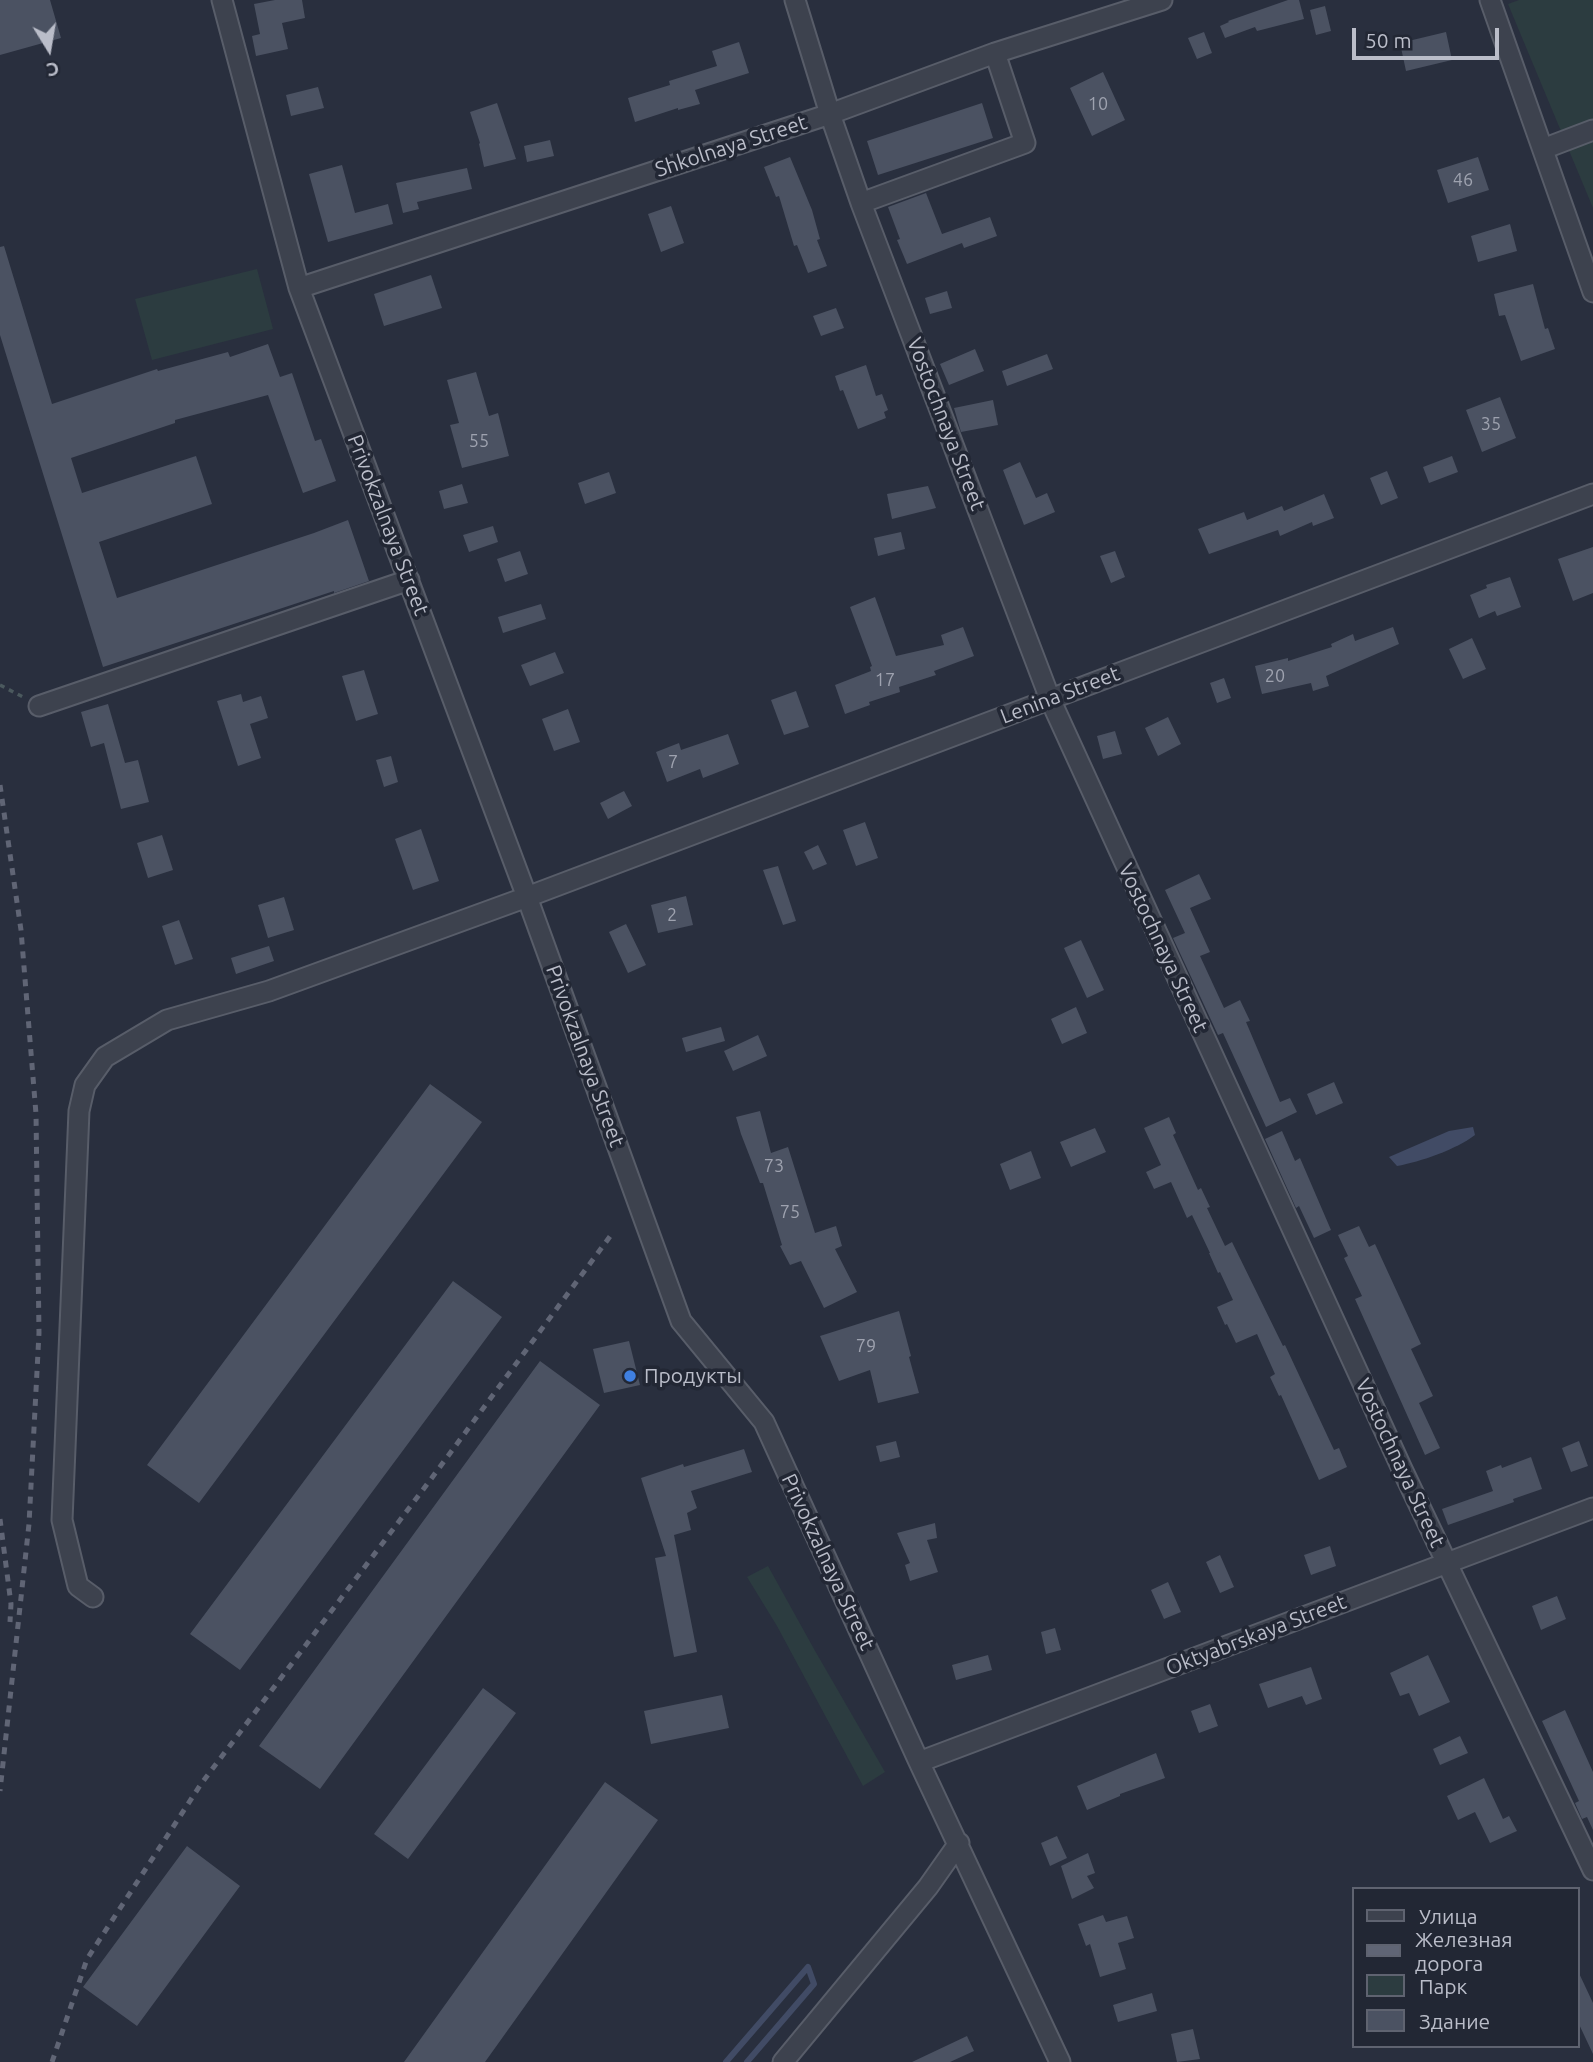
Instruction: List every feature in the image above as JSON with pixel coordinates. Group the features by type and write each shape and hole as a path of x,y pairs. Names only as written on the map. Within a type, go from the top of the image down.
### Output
{"street":[{"name":"Privokzalnaya Street","path":"222,0 299,288 527,897 681,1321 764,1422 1060,2062"},
{"name":"Vostochnaya Street","path":"795,0 861,203 1050,699 1402,1469 1593,1870"},
{"name":"Shkolnaya Street","path":"299,288 830,114 995,53 1161,0"},
{"path":"1490,0 1593,292"},
{"path":"861,203 1025,143 995,53"},
{"path":"1543,149 1593,130"},
{"name":"Lenina Street","path":"93,1597 78,1586 62,1520 79,1111 85,1085 105,1057 167,1020 269,991 527,897 1593,494"},
{"path":"39,706 409,580"},
{"name":"Oktyabrskaya Street","path":"919,1762 1593,1508"},
{"path":"783,2062 928,1888 959,1843"}],"path":[{"path":"0,684 39,706"}],"green space":[{"path":"1519,0 1593,0 1593,208 1508,4"},
{"path":"257,269 273,329 152,360 135,299"},
{"path":"768,1566 885,1772 863,1786 777,1626 747,1577"}],"water":[{"path":"1473,1127 1475,1135 1427,1158 1397,1166 1389,1157 1449,1131"}],"building":[{"path":"0,0 50,0 61,38 0,55"},
{"path":"275,0 302,0 305,18 282,23 288,49 256,56 252,36 260,34 254,4"},
{"path":"1288,0 1299,0 1304,19 1257,31 1255,27 1225,38 1220,26 1228,21"},
{"path":"1325,6 1331,31 1316,35 1310,10"},
{"path":"1204,32 1212,53 1197,59 1188,38"},
{"path":"1446,32 1452,60 1406,71 1400,43"},
{"path":"739,42 749,73 695,90 700,104 635,122 628,98 670,85 669,81 717,66 712,51"},
{"path":"1103,72 1125,120 1092,136 1070,88"},
{"path":"318,87 324,108 291,116 286,95"},
{"path":"497,103 516,159 484,167 470,112"},
{"path":"982,103 993,138 878,175 867,141"},
{"path":"550,140 554,156 527,162 524,146"},
{"path":"790,157 812,210 820,239 817,240 827,266 808,273 797,245 794,246 779,196 776,197 764,167"},
{"path":"1478,157 1489,190 1448,203 1437,170"},
{"path":"342,165 355,213 388,204 393,224 328,242 309,174"},
{"path":"467,168 472,189 417,202 419,209 403,213 396,183"},
{"path":"926,193 942,234 990,217 997,236 964,248 962,243 907,264 888,207"},
{"path":"671,206 684,243 661,252 648,214"},
{"path":"1510,224 1517,251 1478,262 1471,236"},
{"path":"4,246 52,404 157,369 158,371 228,352 230,357 268,344 280,377 292,373 315,441 321,439 336,481 303,493 268,395 175,420 175,423 71,458 82,493 196,456 212,504 99,542 117,598 348,520 369,581 103,667 0,335 0,247"},
{"path":"431,275 442,308 384,326 374,294"},
{"path":"1533,284 1545,329 1548,328 1555,349 1521,361 1505,315 1499,316 1494,294"},
{"path":"947,291 952,308 930,314 925,298"},
{"path":"836,308 844,328 821,336 813,316"},
{"path":"975,349 984,371 949,385 940,364"},
{"path":"1047,354 1053,369 1007,386 1002,371"},
{"path":"866,365 876,396 882,394 888,410 884,412 886,418 858,429 835,376"},
{"path":"476,372 489,416 498,413 509,456 462,468 450,425 459,423 447,380"},
{"path":"1500,397 1516,438 1482,452 1466,410"},
{"path":"993,400 998,425 961,432 954,408"},
{"path":"1452,456 1458,472 1429,483 1423,467"},
{"path":"1020,462 1036,498 1047,493 1055,512 1024,525 1003,470"},
{"path":"1387,471 1398,498 1381,505 1370,478"},
{"path":"609,472 616,493 585,504 578,483"},
{"path":"462,484 468,503 444,509 439,491"},
{"path":"928,486 936,508 892,519 887,494"},
{"path":"1324,494 1334,518 1313,526 1312,522 1280,536 1278,530 1209,554 1198,529 1244,512 1247,520 1282,506 1284,511"},
{"path":"493,526 498,542 469,552 463,535"},
{"path":"901,532 905,549 878,556 874,538"},
{"path":"1593,547 1593,593 1573,601 1558,559"},
{"path":"520,551 528,574 505,582 497,559"},
{"path":"1115,551 1125,577 1111,583 1100,556"},
{"path":"1510,577 1521,607 1497,616 1495,611 1479,618 1470,595 1487,588 1486,585"},
{"path":"875,597 896,656 944,645 941,635 963,627 974,656 934,671 936,675 899,687 900,692 869,702 870,705 845,714 835,685 871,671 872,666 850,607"},
{"path":"541,604 546,619 503,633 498,617"},
{"path":"1393,627 1399,644 1326,676 1329,686 1313,691 1311,683 1262,694 1255,666 1288,658 1288,661 1332,647 1331,644 1353,634 1355,641"},
{"path":"1472,638 1486,669 1463,679 1449,649"},
{"path":"555,652 564,673 530,686 521,665"},
{"path":"364,670 378,714 356,721 342,676"},
{"path":"1224,678 1231,698 1217,703 1210,683"},
{"path":"796,691 809,727 784,735 771,700"},
{"path":"241,694 243,702 261,696 268,718 250,724 261,758 238,766 217,701"},
{"path":"108,704 125,763 138,760 149,802 121,809 104,743 91,747 81,712"},
{"path":"568,709 580,742 554,751 542,719"},
{"path":"1168,717 1181,744 1158,756 1145,728"},
{"path":"1115,731 1122,754 1103,759 1097,736"},
{"path":"728,734 739,764 703,778 700,769 667,782 656,752 679,743 681,750"},
{"path":"391,756 398,782 384,787 376,760"},
{"path":"624,791 632,806 608,819 600,803"},
{"path":"865,822 878,858 856,866 843,830"},
{"path":"421,829 439,881 413,890 395,839"},
{"path":"162,835 173,870 148,878 137,843"},
{"path":"818,845 827,864 813,870 804,852"},
{"path":"778,866 796,921 783,925 763,870"},
{"path":"1199,874 1211,899 1190,908 1210,952 1200,956 1224,1008 1240,1000 1250,1021 1246,1022 1280,1102 1290,1098 1297,1112 1266,1127 1223,1033 1218,1035 1173,938 1185,933 1165,890"},
{"path":"686,896 693,925 658,933 651,905"},
{"path":"284,897 294,930 268,938 258,905"},
{"path":"179,920 193,959 175,965 162,926"},
{"path":"626,924 646,965 628,973 609,932"},
{"path":"1081,940 1104,990 1087,998 1064,948"},
{"path":"269,946 274,961 236,974 231,958"},
{"path":"1076,1007 1087,1033 1062,1044 1051,1019"},
{"path":"721,1027 725,1041 686,1052 682,1038"},
{"path":"758,1035 767,1056 733,1071 724,1051"},
{"path":"1334,1082 1343,1103 1316,1115 1307,1094"},
{"path":"430,1084 482,1122 199,1503 147,1465"},
{"path":"760,1111 771,1153 788,1147 815,1233 836,1226 842,1246 835,1249 857,1292 824,1308 801,1261 790,1265 780,1246 782,1245 763,1183 760,1183 741,1134 736,1117"},
{"path":"1169,1117 1176,1133 1173,1135 1198,1190 1201,1188 1210,1207 1207,1208 1225,1246 1232,1242 1283,1346 1285,1345 1334,1450 1339,1448 1347,1467 1319,1480 1281,1395 1279,1396 1270,1377 1275,1374 1257,1334 1236,1343 1227,1324 1225,1325 1217,1307 1233,1300 1192,1215 1187,1218 1171,1182 1154,1189 1146,1172 1161,1165 1144,1128"},
{"path":"1095,1128 1106,1152 1071,1167 1060,1142"},
{"path":"1282,1131 1295,1161 1300,1158 1331,1230 1314,1238 1299,1206 1296,1208 1265,1139"},
{"path":"1031,1151 1041,1178 1010,1190 1000,1164"},
{"path":"1359,1226 1369,1247 1375,1244 1421,1344 1411,1349 1433,1396 1419,1403 1440,1448 1425,1455 1355,1299 1362,1296 1344,1258 1348,1256 1338,1235"},
{"path":"453,1281 502,1317 240,1670 190,1634"},
{"path":"899,1311 919,1393 878,1403 870,1370 839,1381 820,1336"},
{"path":"629,1341 640,1385 604,1393 593,1349"},
{"path":"540,1361 600,1405 320,1789 259,1746"},
{"path":"896,1441 900,1457 880,1462 876,1446"},
{"path":"1579,1441 1588,1466 1571,1472 1562,1448"},
{"path":"744,1449 752,1472 691,1491 697,1508 687,1513 691,1530 674,1535 697,1652 674,1657 655,1558 666,1556 641,1478"},
{"path":"1531,1457 1542,1489 1513,1499 1514,1502 1448,1525 1442,1509 1493,1491 1486,1471"},
{"path":"935,1523 937,1538 927,1540 938,1572 910,1581 905,1565 910,1563 897,1533"},
{"path":"1330,1546 1336,1566 1311,1575 1304,1555"},
{"path":"1220,1555 1234,1587 1220,1593 1206,1562"},
{"path":"1168,1582 1181,1612 1164,1619 1151,1590"},
{"path":"1557,1596 1566,1619 1541,1630 1532,1606"},
{"path":"1055,1628 1061,1650 1046,1654 1041,1632"},
{"path":"988,1655 992,1670 956,1680 952,1665"},
{"path":"1428,1655 1450,1702 1419,1716 1409,1693 1400,1696 1390,1673"},
{"path":"1311,1667 1322,1699 1306,1705 1302,1696 1268,1708 1259,1684"},
{"path":"483,1688 516,1713 408,1859 374,1834"},
{"path":"722,1695 729,1728 651,1744 644,1711"},
{"path":"1210,1704 1218,1726 1199,1733 1191,1711"},
{"path":"1565,1710 1593,1772 1593,1830 1587,1817 1582,1819 1575,1803 1579,1801 1542,1721"},
{"path":"1460,1736 1468,1753 1440,1765 1433,1749"},
{"path":"1156,1753 1165,1778 1120,1794 1087,1810 1077,1786"},
{"path":"1484,1778 1503,1819 1509,1816 1517,1831 1490,1843 1475,1812 1458,1820 1447,1796"},
{"path":"605,1782 658,1820 485,2062 404,2062"},
{"path":"1057,1836 1067,1858 1050,1866 1041,1843"},
{"path":"187,1846 240,1886 137,2026 83,1987"},
{"path":"1088,1853 1095,1873 1087,1876 1094,1888 1072,1899 1061,1866"},
{"path":"1103,1915 1106,1922 1127,1916 1134,1938 1118,1943 1126,1969 1100,1977 1090,1944 1086,1946 1078,1924"},
{"path":"1579,1973 1593,2003 1593,2054 1579,2024"},
{"path":"1152,1993 1157,2011 1118,2022 1113,2005"},
{"path":"1193,2029 1200,2059 1177,2062 1171,2034"},
{"path":"967,2036 974,2051 950,2062 912,2062"}],"waterway":[{"path":"726,2062 808,1967 814,1984 747,2062"}],"railway":[{"path":"0,785 21,930 36,1114 39,1333 29,1524 0,1791"},
{"path":"52,2062 87,1959 201,1784 614,1231"},
{"path":"0,1519 11,1604 10,1622"}],"place":[{"name":"Продукты","path":"630,1376"}]}
